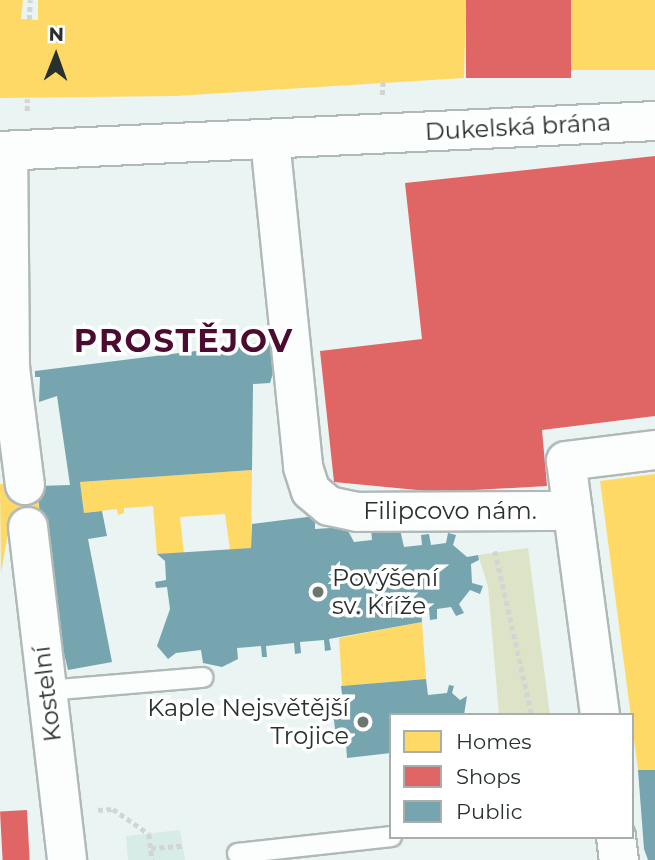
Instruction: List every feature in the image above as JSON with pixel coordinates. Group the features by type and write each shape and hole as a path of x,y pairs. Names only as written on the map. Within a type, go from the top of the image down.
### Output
{"street":[{"name":"Dukelská brána","path":"4,151 655,121"},
{"name":"Filipcovo nám.","path":"270,140 303,467 306,484 317,498 334,508 357,512 573,511"},
{"path":"4,151 5,374 25,485"},
{"path":"600,713 566,461 655,450"},
{"name":"Kostelní","path":"28,527 67,860"},
{"path":"616,839 619,860"}],"lane":[{"path":"47,690 202,677"},
{"path":"237,853 389,836"}],"path":[{"path":"29,20 30,0"},
{"path":"482,513 506,586 533,713"},
{"path":"62,814 113,809 149,834 152,860"},
{"path":"151,848 183,846"}],"shaded area":[{"path":"180,830 185,860 128,860 126,836"}],"green space":[{"path":"528,548 550,713 499,713 488,586 478,555"}],"building: Homes":[{"path":"0,0 23,0 21,19 38,20 38,0 466,0 464,78 175,96 0,98"},
{"path":"571,0 655,0 655,70 571,70"},
{"path":"252,470 251,548 230,550 225,514 180,517 184,554 167,555 157,554 153,506 124,508 124,513 118,515 117,509 84,513 80,482"},
{"path":"655,474 655,770 638,770 634,713 631,713 600,481"},
{"path":"0,484 37,486 41,527 9,528 1,573"},
{"path":"422,622 426,679 342,686 339,638"}],"building: Shops":[{"path":"466,0 571,0 571,78 466,78"},
{"path":"655,156 655,416 542,430 547,486 438,492 334,482 320,351 422,339 405,183"},
{"path":"27,810 30,860 3,860 0,811"}],"building: Public":[{"path":"268,342 273,351 270,383 253,384 252,470 80,482 84,513 102,511 107,536 88,539 112,662 68,670 47,582 37,486 70,485 57,396 39,402 40,377 35,377 35,371"},
{"name":"Povýšení sv. Kříže","path":"315,516 315,529 346,527 354,542 372,540 371,528 399,525 404,547 422,545 421,535 429,534 431,545 446,543 448,533 456,535 453,545 467,557 478,555 479,560 471,564 472,583 483,586 480,594 470,590 459,604 464,613 456,616 451,607 437,609 437,619 430,620 429,609 421,610 422,622 329,639 331,650 325,651 324,640 300,642 301,653 295,654 294,643 266,646 267,657 262,657 261,646 237,648 238,659 222,667 203,663 201,650 176,653 168,659 157,646 170,609 167,587 156,588 155,582 166,580 165,561 157,554 251,548 252,524"},
{"name":"Kaple Nejsvětější Trojice","path":"426,679 428,695 447,693 449,685 454,686 452,693 460,700 467,696 464,713 389,713 389,753 347,758 345,730 335,729 333,712 344,711 341,686"},
{"path":"638,770 655,770 655,860 648,860 644,849"}],"place":[{"name":"Povýšení sv. Kříže","path":"318,592"},
{"name":"Kaple Nejsvětější Trojice","path":"363,722"}],"district":[{"name":"PROSTĚJOV","path":"184,341"}]}
